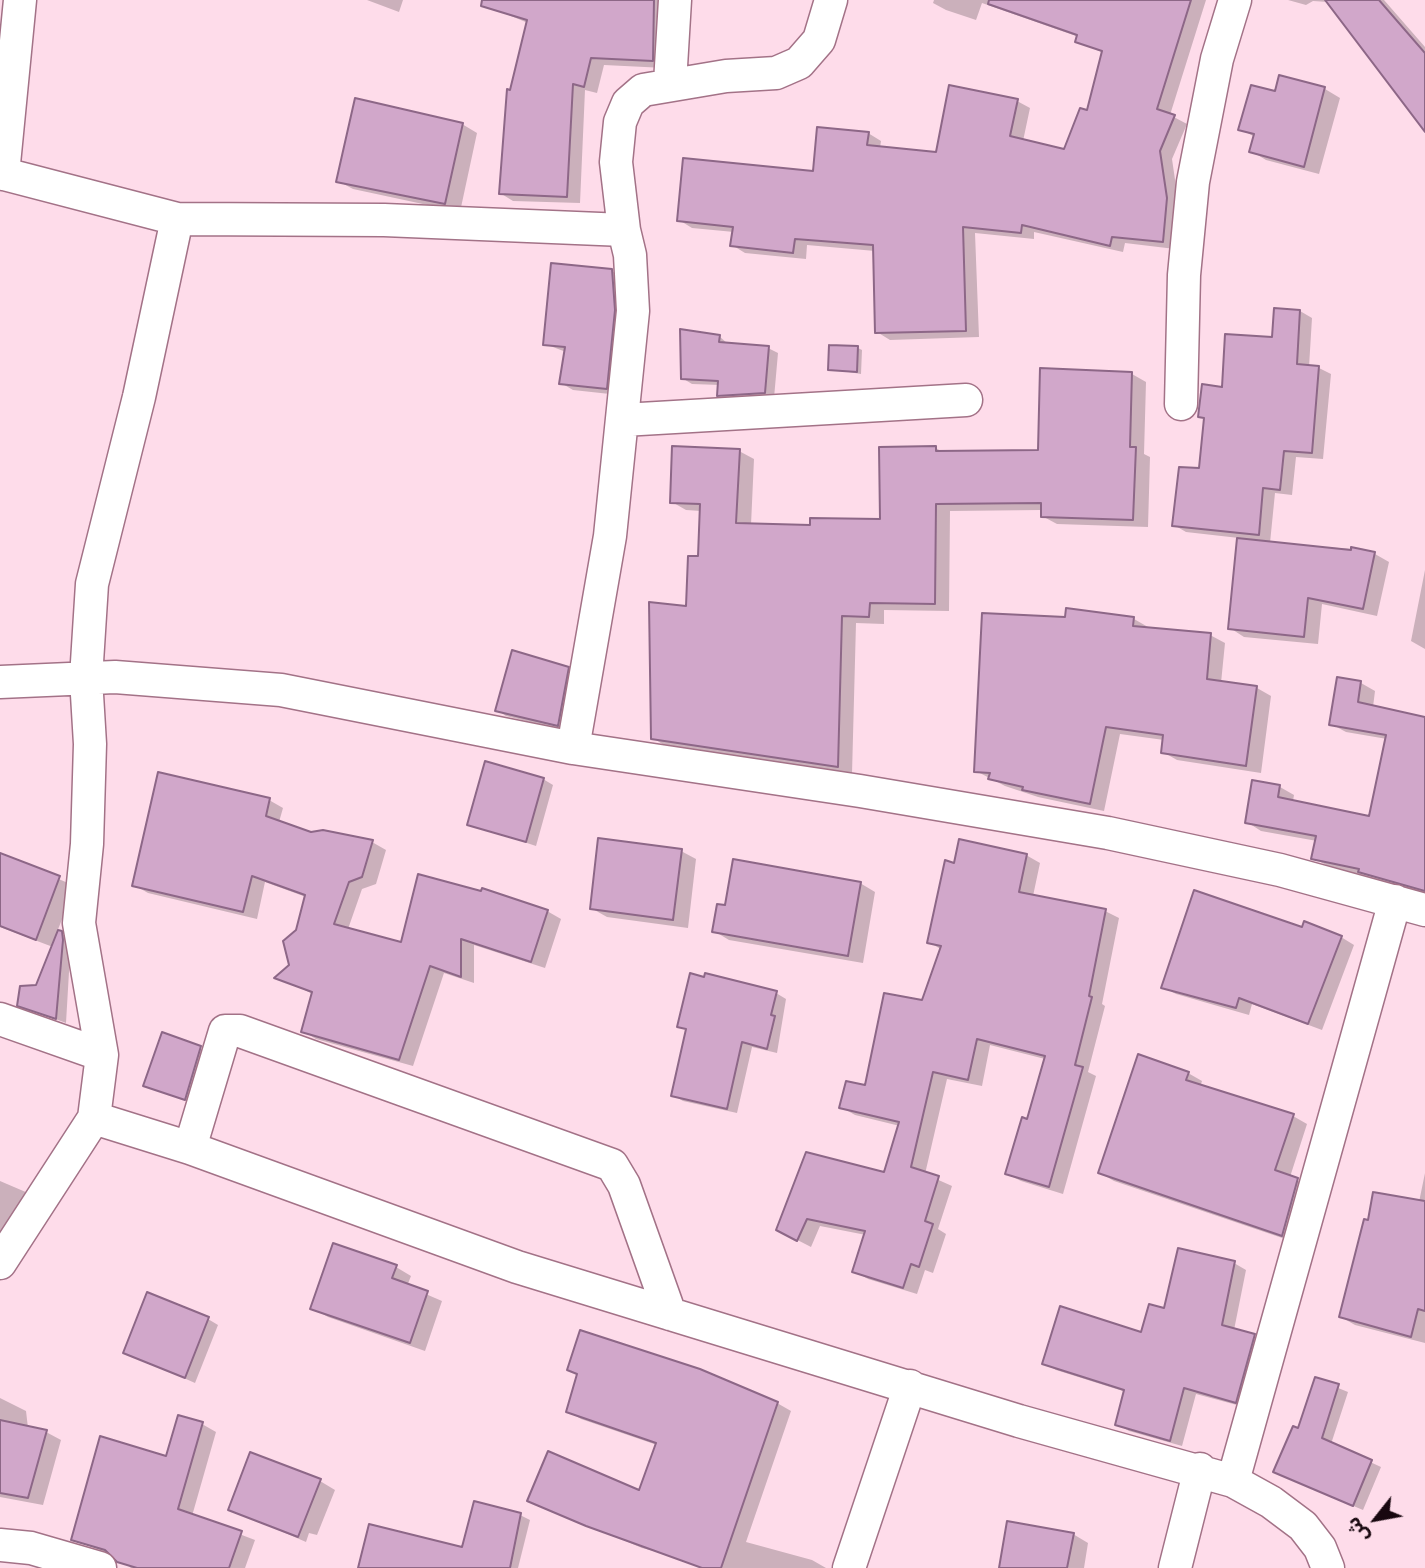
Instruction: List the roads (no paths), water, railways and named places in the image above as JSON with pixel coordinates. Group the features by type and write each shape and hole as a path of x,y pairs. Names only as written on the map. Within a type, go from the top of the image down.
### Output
{"street":[{"path":"20,0 2,174 177,219 384,220 624,230"},
{"path":"670,83 675,0"},
{"path":"573,748 610,536 624,420 633,311 630,255 624,230 616,162 620,122 628,103 643,90 670,83 776,73 799,63 818,40 831,0"},
{"path":"1181,404 1184,275 1193,182 1217,59 1235,0"},
{"path":"0,1261 94,1118 102,1055 79,923 87,844 90,744 86,678 92,584 139,397 177,219"},
{"path":"624,420 966,400"},
{"path":"0,682 86,678 185,681 281,690 573,748 860,791 1108,833 1280,870 1425,910"},
{"path":"1233,1481 1395,901"},
{"path":"0,1019 102,1055"},
{"path":"190,1148 225,1031 240,1031 612,1165 624,1185 670,1314"},
{"path":"94,1118 190,1148 517,1267 1019,1421 1200,1469 1233,1481 1271,1502 1303,1526 1320,1548 1328,1568"},
{"path":"849,1568 910,1386"},
{"path":"1175,1568 1200,1469"},
{"path":"0,1545 31,1548 100,1568"}]}
